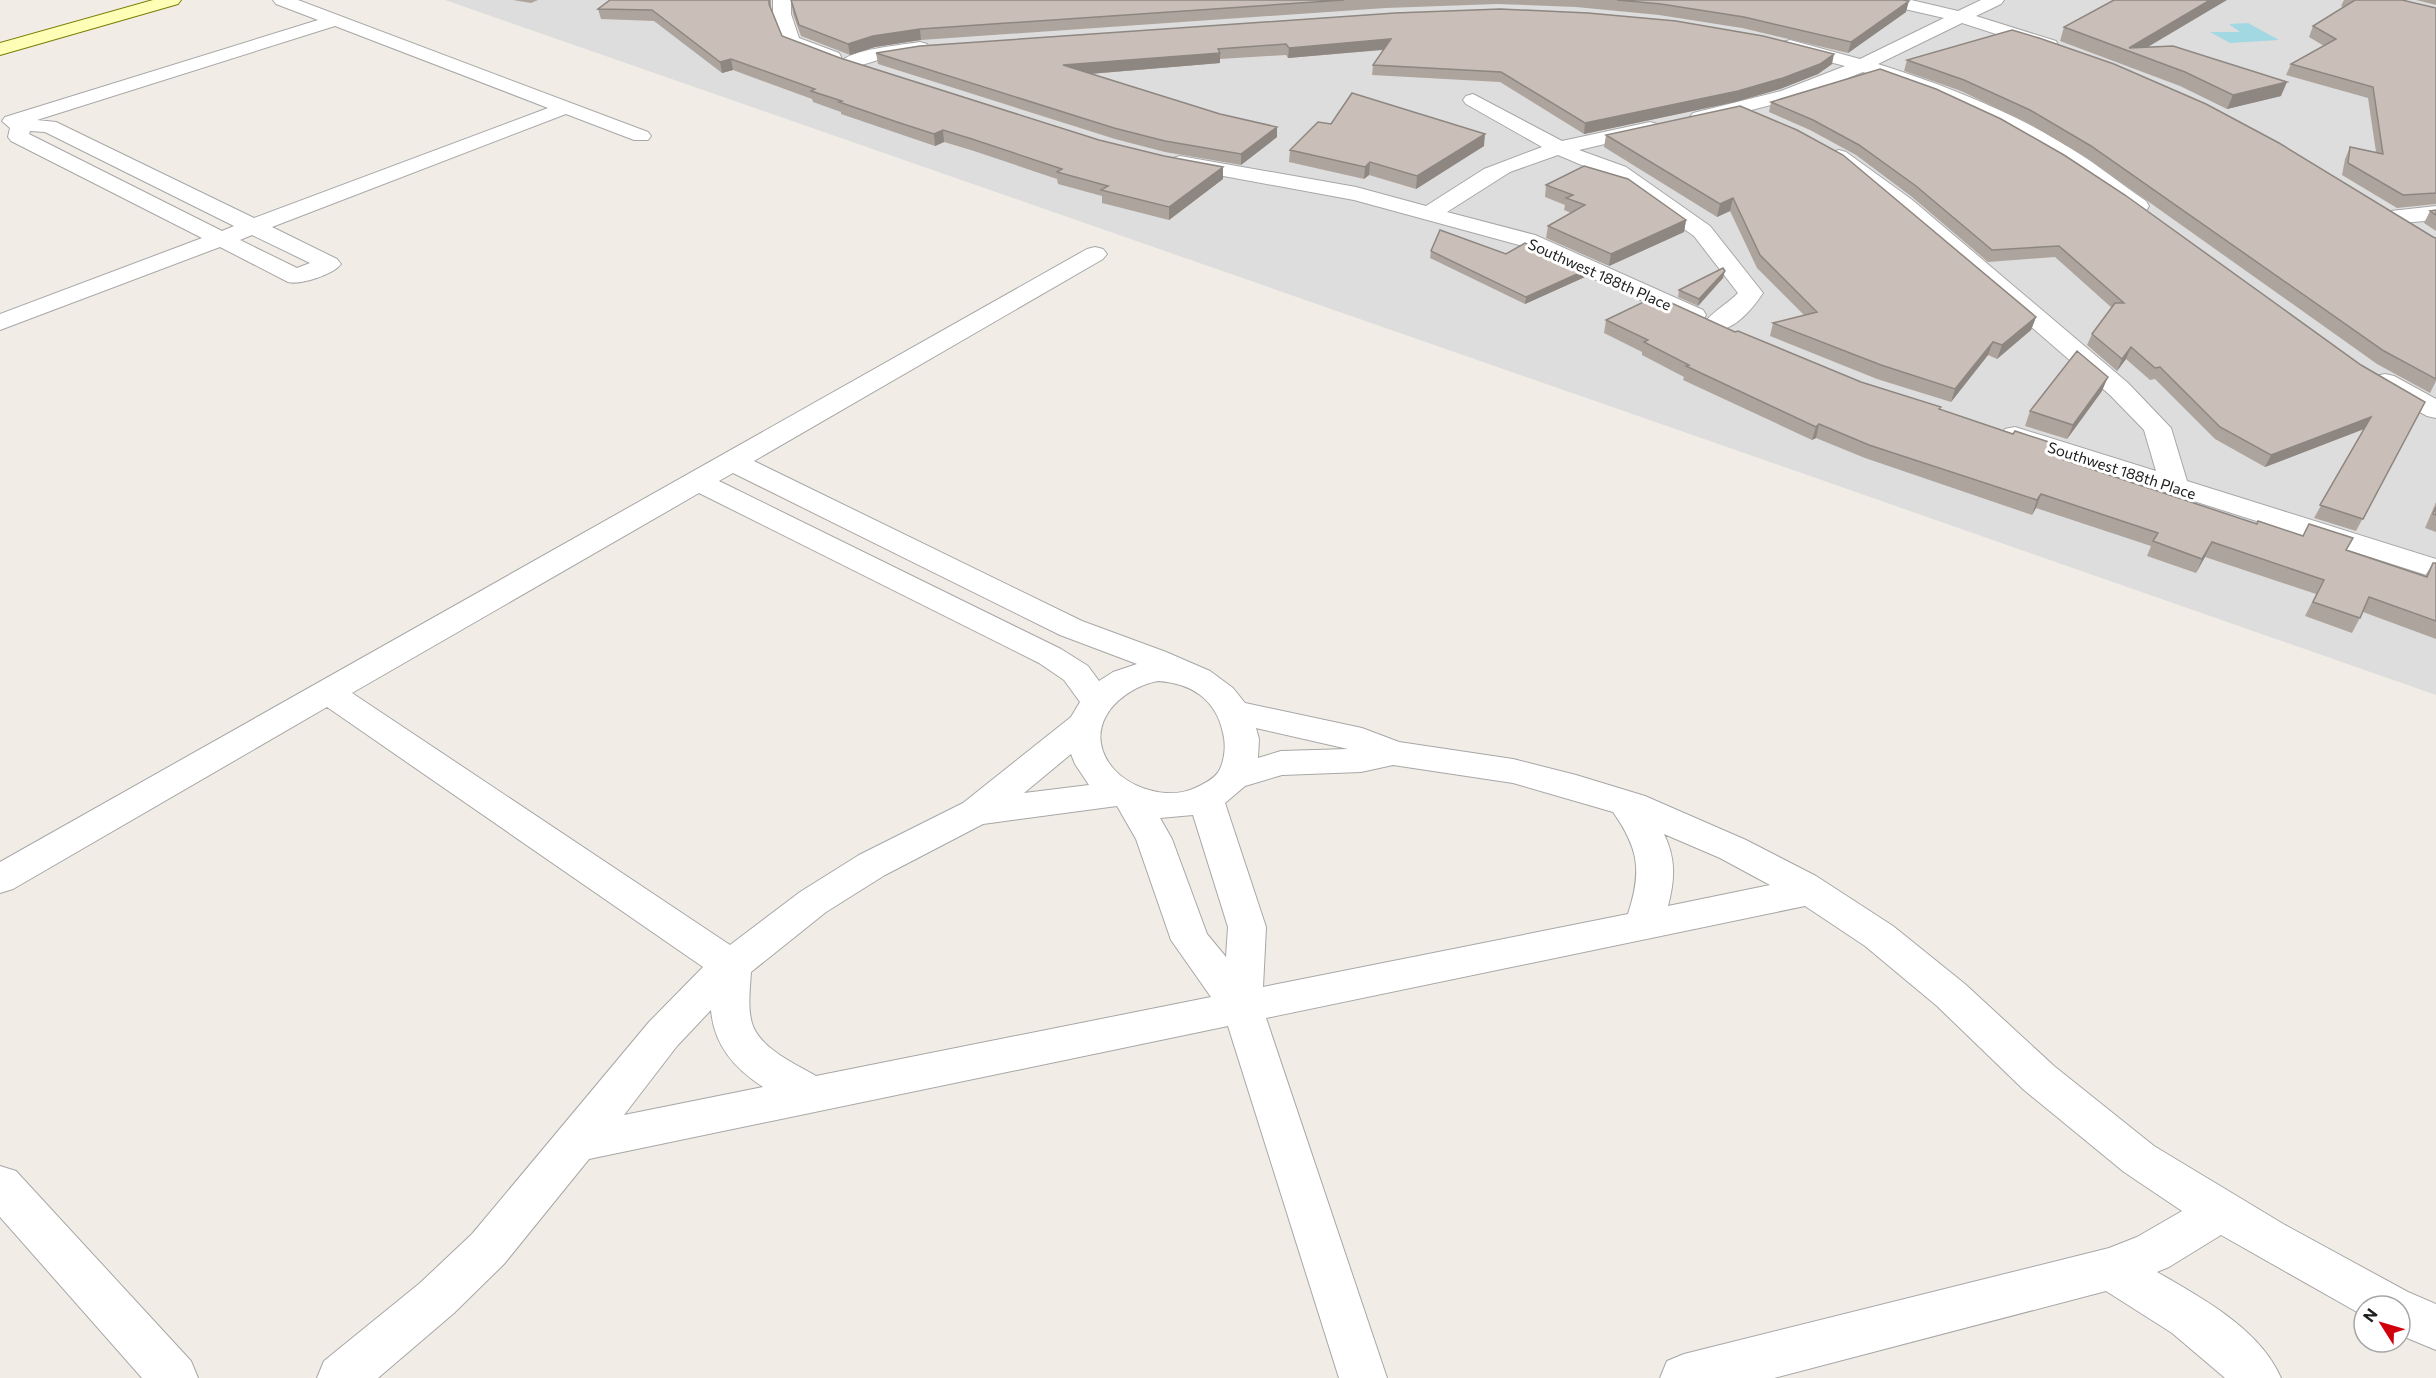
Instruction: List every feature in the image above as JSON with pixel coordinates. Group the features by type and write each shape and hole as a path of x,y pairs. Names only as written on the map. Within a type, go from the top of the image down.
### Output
{"main road":[{"path":"0,49 172,0"}],"street":[{"path":"282,0 641,136"},
{"path":"782,0 782,14 790,41 882,74"},
{"path":"1889,0 1960,17 2066,50"},
{"path":"1430,213 1474,184 1513,163 1559,148 1740,109 1788,95 1866,65 1995,0"},
{"path":"8,121 336,20"},
{"path":"1772,42 1866,65 1971,103 2041,139 2156,219"},
{"path":"849,63 875,55 944,46"},
{"path":"1473,100 1559,148"},
{"path":"0,323 566,108"},
{"path":"1740,109 1771,122"},
{"path":"8,121 49,126 329,264 296,277 18,137 8,121"},
{"path":"1821,146 1848,161 1903,204 2120,388 2157,428 2175,487"},
{"name":"Southwest 188th Place","path":"1153,157 1356,194 1527,240 1726,330 1736,310 1751,293 1702,231 1618,172 1559,148"},
{"path":"2371,204 2418,233"},
{"path":"2390,217 2436,213"},
{"path":"0,879 730,460 1095,254"},
{"path":"2367,371 2436,410"},
{"name":"Southwest 188th Place","path":"1993,428 2436,569"},
{"path":"730,460 1062,624 1099,640 1155,659 1210,685 1233,712 1243,747 1241,763 1220,788"},
{"path":"696,480 1063,663 1076,672 1091,712 1085,740 1093,765 1114,786 1149,805 1166,808 1186,806 1220,788 1281,764 1360,760 1393,753"},
{"path":"341,1378 472,1266 509,1226 663,1034 684,1010 731,966 778,927 845,882 976,812 1038,764 1091,712 1110,688 1142,672 1158,670 1187,674"},
{"path":"328,692 731,966"},
{"path":"1233,712 1362,740 1393,753 1513,771 1626,803 1733,849 1810,891 1879,936 1951,995 2039,1078 2147,1164 2221,1211 2370,1294"},
{"path":"1220,788 1247,927 1242,1008"},
{"path":"976,812 1127,795"},
{"path":"1127,795 1154,839 1190,940 1242,1008 1363,1378"},
{"path":"1626,803 1653,845 1657,861 1653,896 1643,925"},
{"path":"575,1143 1810,891"},
{"path":"731,966 735,1035 742,1046 765,1065 812,1095"},
{"path":"0,1185 174,1378"},
{"path":"1684,1378 2110,1269 2153,1252 2221,1211"},
{"path":"2110,1269 2200,1324 2232,1349 2257,1378"},
{"path":"2412,1317 2436,1328"}],"shaded area":[{"path":"445,0 2436,0 2436,695 1727,447"}],"water":[{"path":"2248,23 2279,40 2230,43 2210,32 2240,32 2229,24"}],"building":[{"path":"610,0 769,0 782,36 840,58 1099,140 1164,156 1223,167 1169,207 1101,190 1108,186 1057,172 1062,169 943,130 934,134 897,122 839,102 842,101 811,91 815,89 731,59 720,62 652,10 598,9"},
{"path":"791,0 1344,0 920,29 873,36 848,44 799,25"},
{"path":"1617,0 1909,1 1851,42 1744,17 1661,4"},
{"path":"2114,0 2210,0 2129,48 2173,46 2287,82 2233,95 2185,72 2064,27"},
{"path":"2355,0 2402,0 2436,8 2436,193 2403,195 2348,163 2350,147 2383,154 2373,87 2291,64 2336,39 2313,26"},
{"path":"1500,9 1588,13 1676,21 1763,36 1834,54 1820,64 1738,91 1585,123 1501,72 1373,65 1391,39 1289,48 1286,44 1218,49 1220,53 1063,65 1220,114 1277,127 1241,154 1165,141 1114,128 876,53 920,46 1395,13"},
{"path":"2012,30 2114,64 2206,104 2279,143 2436,238 2436,379 2384,351 2091,146 2030,110 1964,80 1907,60"},
{"path":"1880,69 1936,89 2001,119 2064,155 2125,195 2361,365 2425,402 2363,519 2320,505 2371,417 2271,455 2220,427 2160,367 2155,368 2131,347 2122,359 2092,334 2115,303 2124,303 2059,246 1992,250 1916,186 1859,145 1813,120 1771,102"},
{"path":"1352,93 1485,134 1417,176 1370,162 1365,167 1290,150 1318,122 1331,124"},
{"path":"1740,106 1797,130 1843,155 2036,317 2002,345 1993,342 1955,389 1881,365 1773,323 1817,312 1760,255 1733,198 1720,204 1606,135"},
{"path":"1584,166 1628,179 1686,220 1611,254 1548,226 1585,205 1566,198 1573,195 1546,185"},
{"path":"1440,230 1506,254 1525,243 1586,270 1526,297 1431,251"},
{"path":"1723,268 1725,271 1699,299 1679,290"},
{"path":"1656,296 1735,332 1738,331 1861,382 1941,407 1939,409 2013,434 2015,431 2058,445 2052,454 2065,458 2064,460 2257,524 2258,521 2303,536 2309,524 2353,538 2346,550 2427,577 2433,563 2436,563 2436,621 2369,597 2360,618 2313,602 2324,580 2212,542 2202,559 2153,541 2158,533 2041,494 2037,500 1869,445 1819,424 1816,427 1686,366 1689,365 1644,342 1648,340 1606,320"},
{"path":"2077,351 2108,377 2073,425 2030,411"}]}
